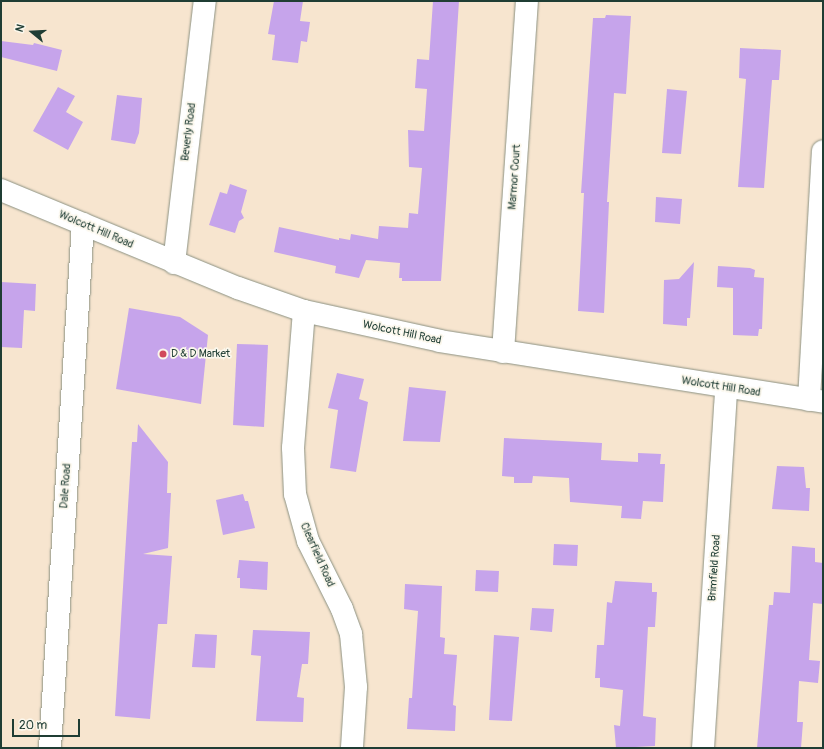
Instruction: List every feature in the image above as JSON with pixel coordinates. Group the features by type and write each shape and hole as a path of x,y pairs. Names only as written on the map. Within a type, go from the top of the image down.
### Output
{"street":[{"name":"Beverly Road","path":"174,263 204,1"},
{"name":"Marmor Court","path":"503,352 527,1"},
{"path":"816,401 823,151"},
{"name":"Wolcott Hill Road","path":"1,190 174,263 304,311 409,335 503,352 816,401"},
{"name":"Dale Road","path":"50,748 83,224"},
{"name":"Clearfield Road","path":"304,311 293,448 295,494 308,541 342,609 351,634 356,687 352,748"},
{"name":"Brimfield Road","path":"703,748 726,388"}],"building":[{"path":"274,1 303,1 300,21 310,22 307,42 301,41 298,63 272,60 275,35 268,34"},
{"path":"433,1 459,1 441,281 402,281 402,278 399,278 400,263 366,260 359,278 335,273 336,266 274,252 279,227 339,240 339,238 350,240 351,234 378,239 379,226 408,228 409,213 418,214 422,168 409,167 408,130 424,131 427,89 415,88 417,59 429,60"},
{"path":"606,15 631,16 626,94 614,93 607,202 609,202 604,313 578,311 584,193 581,193 593,18 605,18"},
{"path":"1,41 33,45 34,43 62,50 57,71 1,57"},
{"path":"740,48 781,50 779,80 772,80 764,188 738,187 746,79 739,78"},
{"path":"58,87 75,96 66,112 83,122 68,150 33,131"},
{"path":"667,89 687,91 681,154 662,153"},
{"path":"117,95 142,98 139,133 135,144 111,140"},
{"path":"230,184 247,190 241,212 244,218 239,221 235,233 209,225 220,192 227,194"},
{"path":"656,197 682,199 680,224 655,222"},
{"path":"694,262 690,318 687,318 687,326 663,324 664,280 679,279"},
{"path":"718,266 750,268 755,270 754,277 764,278 762,329 759,329 758,336 733,335 733,288 717,287"},
{"path":"1,282 36,284 35,311 24,310 22,348 1,347"},
{"path":"129,308 180,317 208,335 201,404 116,389"},
{"path":"237,344 268,345 264,427 233,425"},
{"path":"337,373 364,379 359,399 368,402 356,472 330,468 338,410 328,408"},
{"path":"409,387 446,391 440,442 403,441"},
{"path":"138,424 168,462 167,493 171,493 168,548 143,554 172,556 167,624 158,624 150,719 115,716 132,442 137,442"},
{"path":"504,438 602,443 601,460 638,462 638,453 661,454 660,464 665,464 663,502 643,501 641,519 621,518 622,506 570,502 569,478 533,476 532,483 514,483 514,477 502,476"},
{"path":"777,466 804,467 806,488 810,488 809,511 772,509"},
{"path":"243,494 245,501 248,501 255,528 223,535 216,500"},
{"path":"554,544 578,545 577,566 553,565"},
{"path":"792,546 815,548 815,562 823,563 823,604 813,603 809,660 820,661 818,683 799,681 797,722 803,722 801,748 757,748 769,605 773,605 774,592 790,593"},
{"path":"239,560 268,562 267,590 240,588 240,578 237,578"},
{"path":"476,570 499,571 498,592 475,591"},
{"path":"615,581 652,583 652,592 657,592 655,627 648,627 643,716 656,718 655,746 616,748 614,725 620,726 623,690 600,687 600,678 595,678 597,645 604,645 607,602 612,603"},
{"path":"405,584 442,586 440,637 445,638 444,654 457,655 453,705 456,706 455,731 407,729 409,698 412,698 418,611 404,609"},
{"path":"532,608 554,609 552,632 530,630"},
{"path":"253,630 310,632 308,664 302,664 297,697 304,698 303,722 256,721 261,656 251,655"},
{"path":"195,634 217,635 215,668 192,667"},
{"path":"494,635 519,637 512,721 489,720"}],"place":[{"name":"D & D Market","path":"163,354"}]}
